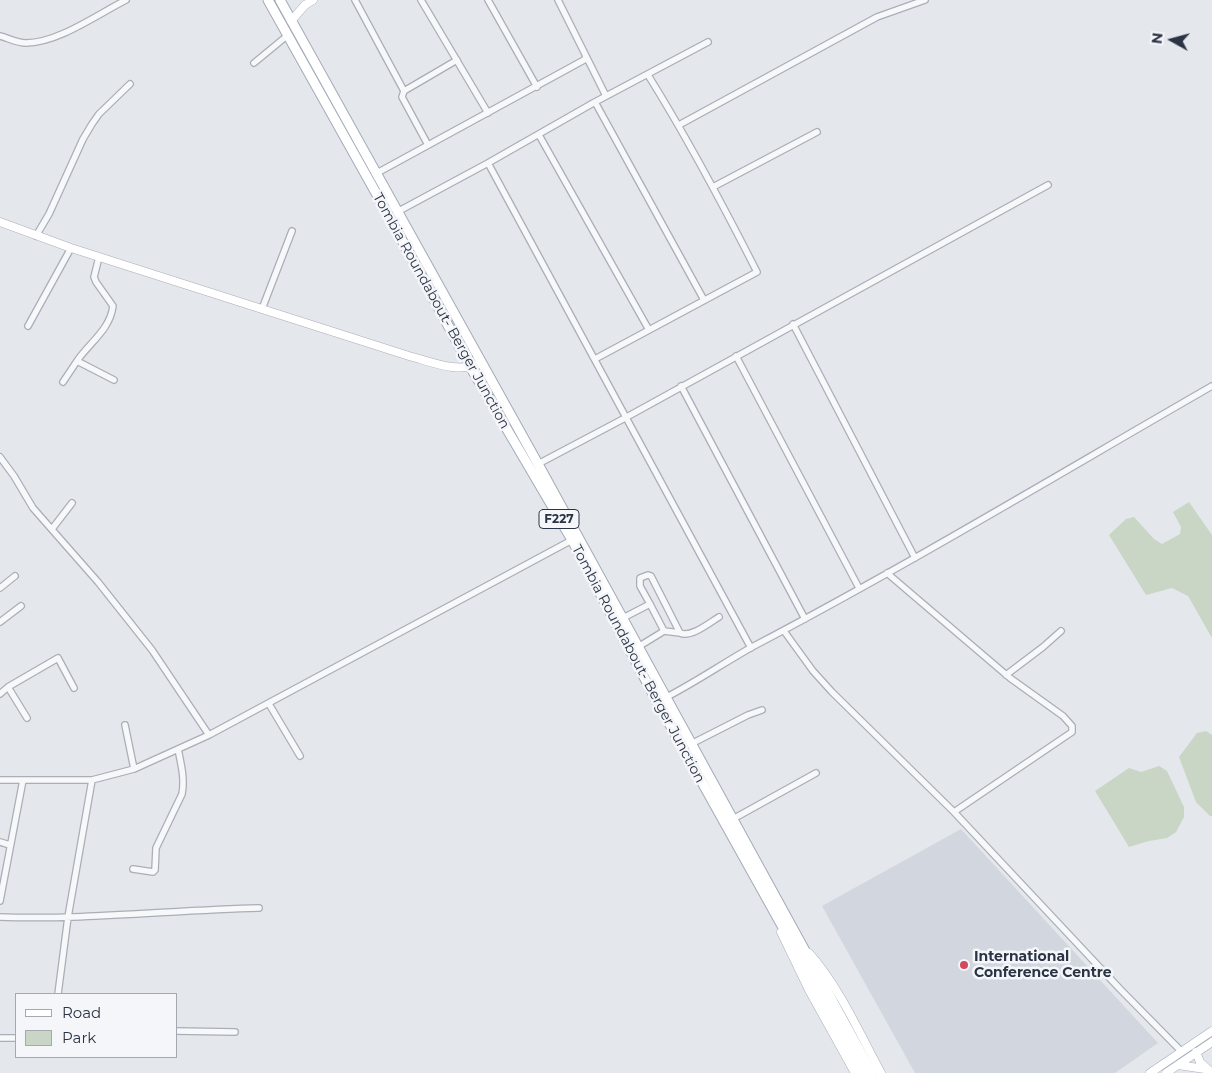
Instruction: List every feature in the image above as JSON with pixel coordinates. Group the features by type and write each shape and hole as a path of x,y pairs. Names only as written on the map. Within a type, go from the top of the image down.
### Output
{"main road":[{"name":"Tombia Roundabout- Berger Junction","path":"268,0 390,218 471,368 572,540 657,702 776,916 849,1039"},
{"name":"Tombia Roundabout- Berger Junction","path":"280,0 538,464 802,946 849,1039"},
{"name":"F227","path":"849,1039 864,1073"},
{"name":"F227","path":"849,1039 872,1073"}],"street":[{"path":"0,36 27,43 50,38 67,32 126,0"},
{"path":"291,21 305,5 313,0"},
{"path":"355,0 404,90"},
{"path":"421,0 488,114"},
{"path":"488,0 537,87"},
{"path":"558,0 606,96"},
{"path":"679,125 877,17 924,0"},
{"path":"254,63 288,35"},
{"path":"397,212 595,102 708,42"},
{"path":"377,173 537,87 584,60 586,57"},
{"path":"428,146 402,97 404,90 456,60"},
{"path":"595,359 756,272 713,187 679,125 648,75"},
{"path":"36,236 50,214 83,139 92,124 99,114 130,84"},
{"path":"595,102 704,300"},
{"path":"713,187 818,132"},
{"path":"539,134 649,330"},
{"path":"488,163 751,648"},
{"path":"538,464 1048,185"},
{"path":"0,222 71,248 409,356 454,368 471,368 481,363"},
{"path":"262,309 292,231"},
{"path":"28,326 71,248"},
{"path":"63,382 84,351 99,336 112,313 113,306 94,277 99,257"},
{"path":"793,324 915,558"},
{"path":"736,356 860,588"},
{"path":"77,361 114,380"},
{"path":"680,386 806,619"},
{"path":"657,702 915,558 1212,386"},
{"path":"0,458 14,476 33,508 98,582 152,650 209,734"},
{"path":"52,529 72,504"},
{"path":"0,780 92,780 134,769 268,704 572,540"},
{"path":"887,573 1006,674 1063,716 1072,726 1072,732 954,812"},
{"path":"664,631 639,584 640,578 648,574 651,576 680,633"},
{"path":"0,588 15,576"},
{"path":"622,619 650,604"},
{"path":"0,622 21,606"},
{"path":"638,647 664,631 688,634 719,617"},
{"path":"784,631 813,671 832,692 954,812 1120,990 1181,1051"},
{"path":"1006,674 1062,631"},
{"path":"0,694 8,687 58,658 74,688"},
{"path":"8,687 27,718"},
{"path":"268,704 300,756"},
{"path":"691,744 748,715 762,710"},
{"path":"125,725 134,769"},
{"path":"132,869 153,872 155,870 156,848 182,794 183,777 178,749"},
{"path":"732,819 816,773"},
{"path":"0,901 23,780"},
{"path":"58,993 68,917 92,780"},
{"path":"0,842 10,845"},
{"path":"0,917 68,917 259,908"},
{"path":"776,916 779,928 809,990 855,1073"},
{"path":"802,946 820,965 881,1073"},
{"path":"178,1031 234,1032"},
{"path":"1150,1073 1212,1031"},
{"path":"0,1038 15,1038"},
{"path":"1166,1073 1212,1042"},
{"path":"1196,1052 1197,1057 1208,1071"},
{"path":"1177,1065 1208,1071"}],"shaded area":[{"path":"961,829 1158,1043 1115,1073 915,1073 822,906"}],"green space":[{"path":"1189,502 1212,535 1212,638 1188,596 1172,588 1146,595 1109,535 1126,519 1134,517 1154,539 1162,544 1180,534 1181,527 1173,512"},
{"path":"1206,731 1212,735 1212,816 1196,802 1179,757 1197,733"},
{"path":"1159,766 1167,771 1184,807 1184,817 1176,832 1167,838 1129,847 1095,791 1129,768 1141,772"}],"place":[{"name":"International Conference Centre","path":"964,965"}]}
